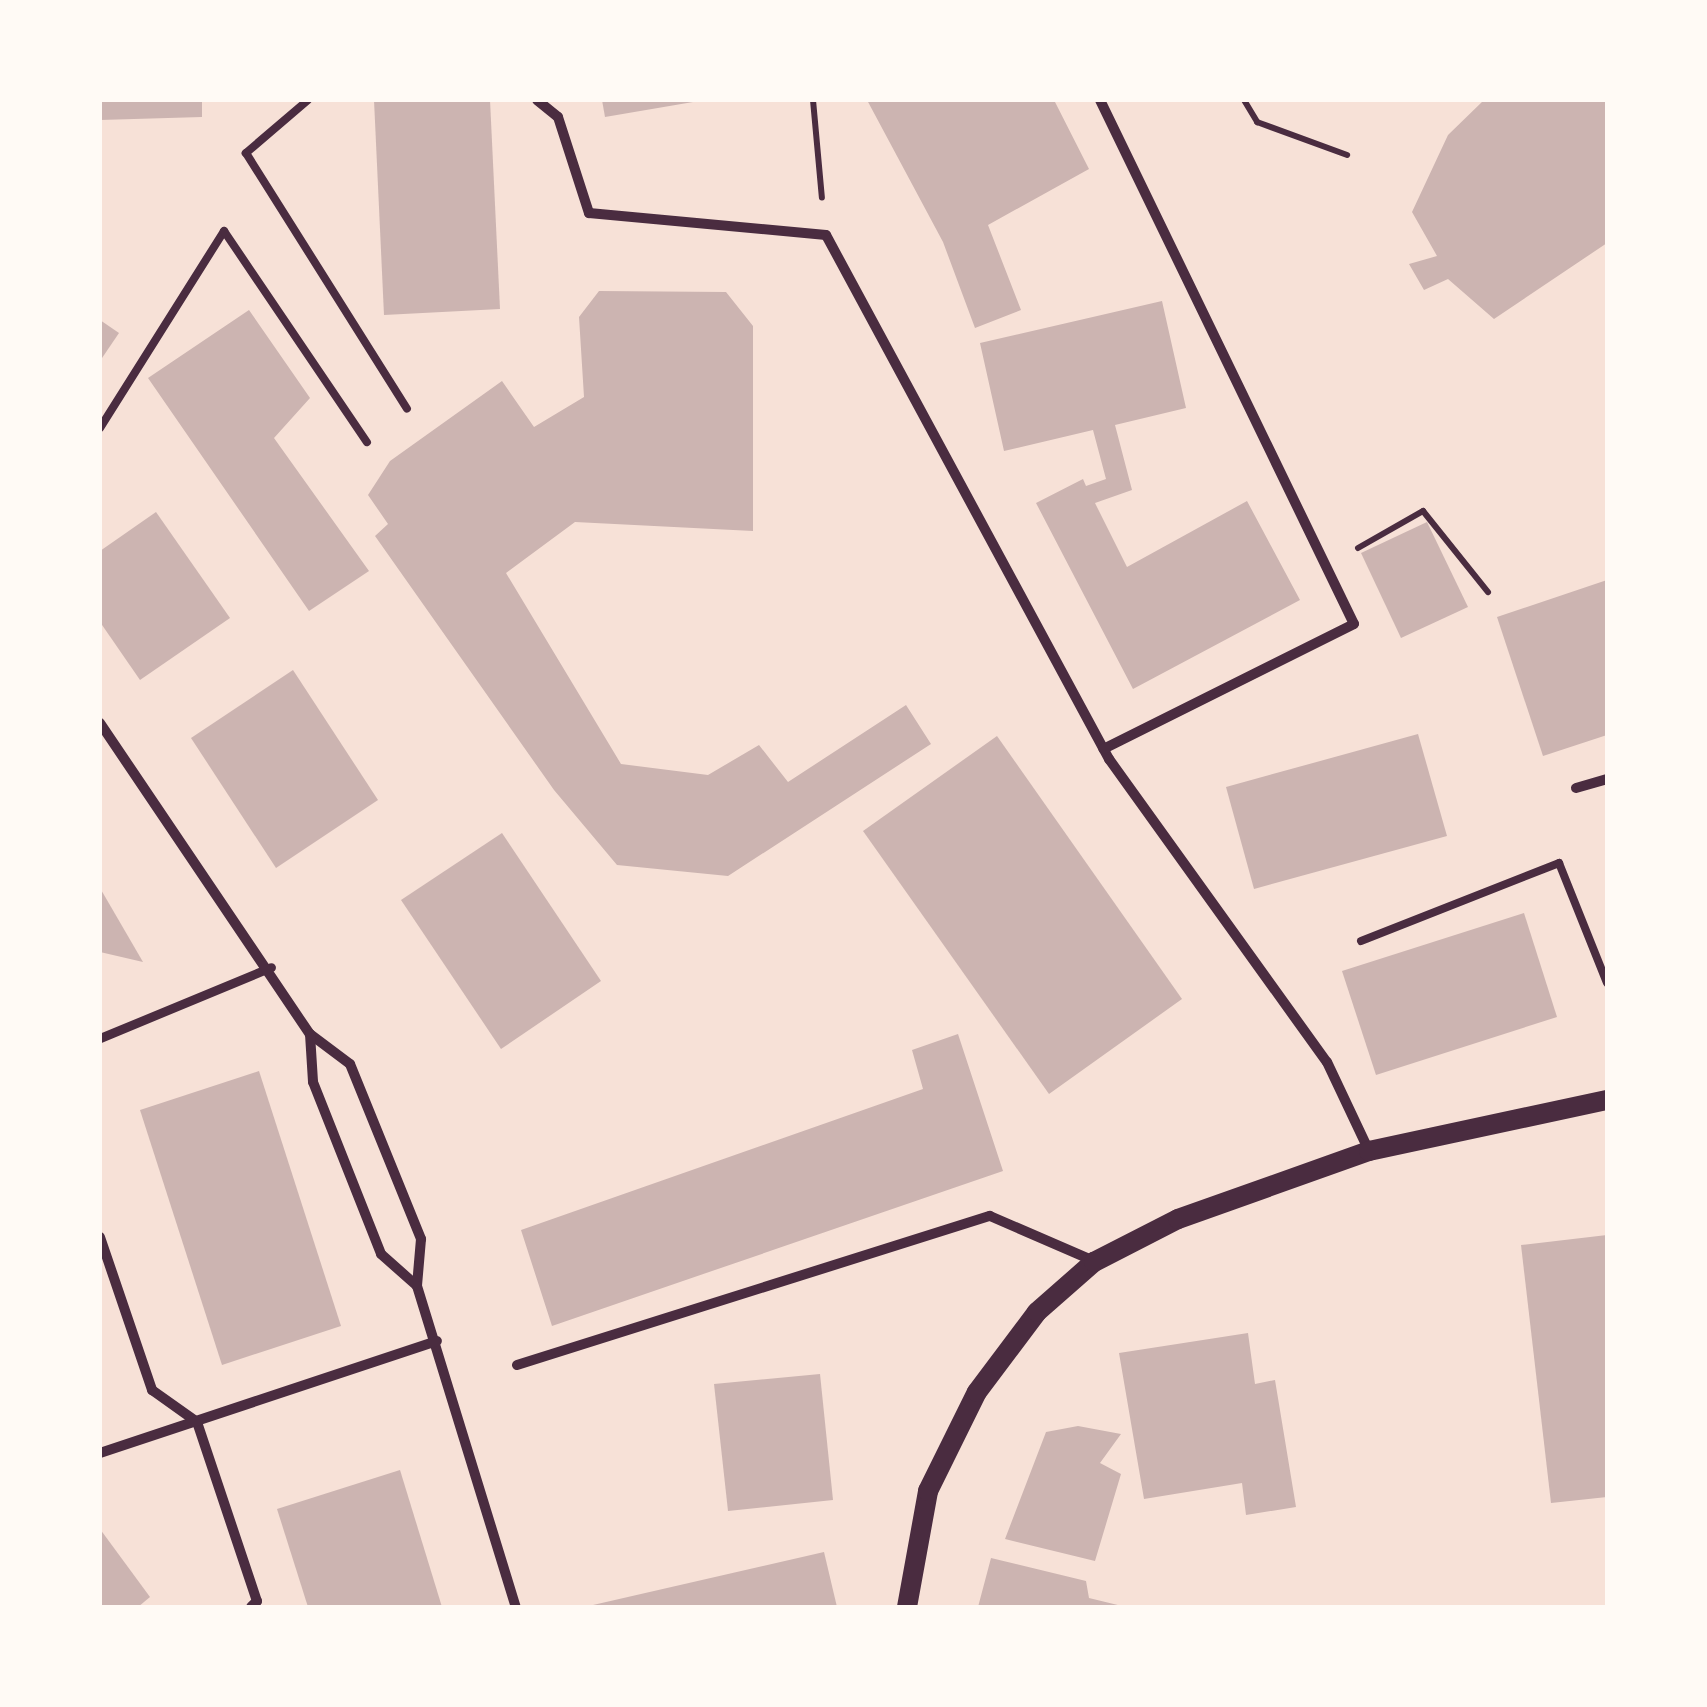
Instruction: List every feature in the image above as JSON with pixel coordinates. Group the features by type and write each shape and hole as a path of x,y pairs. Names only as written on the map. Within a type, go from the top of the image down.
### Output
{"main road":[{"path":"908,1607 928,1491 977,1392 1036,1312 1094,1262 1178,1219 1369,1151 1607,1100"}],"street":[{"path":"537,100 558,116 589,214 826,235 1103,749 1327,1062 1369,1151"},
{"path":"1100,100 1354,624 1103,749"},
{"path":"100,723 271,967 310,1034 350,1064 420,1239 417,1286 516,1607"},
{"path":"1576,788 1607,779"},
{"path":"100,1038 271,967"},
{"path":"310,1034 313,1082 381,1254 417,1286"},
{"path":"518,1365 990,1216 1094,1262"},
{"path":"100,1237 152,1390 197,1422 256,1605"},
{"path":"100,1453 437,1341"}],"lane":[{"path":"308,100 246,154 407,409"},
{"path":"100,428 224,231 367,442"},
{"path":"1361,941 1559,864 1607,983"}],"path":[{"path":"812,100 826,235"},
{"path":"1244,100 1257,122 1347,155"},
{"path":"1326,565 1423,511 1488,592"}],"building":[{"path":"100,100 202,100 202,117 100,120"},
{"path":"374,100 490,100 500,309 384,315"},
{"path":"602,100 693,100 693,102 605,117"},
{"path":"867,100 1054,100 1089,169 988,225 1021,310 975,328 943,242"},
{"path":"1484,100 1607,100 1607,243 1494,319 1448,279 1424,290 1409,264 1437,256 1412,212 1448,135"},
{"path":"599,291 726,292 753,326 753,531 575,522 506,573 621,764 708,775 759,745 788,782 906,705 931,744 728,876 617,865 554,790 375,536 388,524 368,495 390,461 502,381 534,427 584,397 579,317"},
{"path":"1162,301 1186,408 1115,425 1132,490 1095,503 1127,567 1247,501 1300,600 1133,689 1036,503 1083,479 1086,486 1106,479 1093,430 1004,451 980,343"},
{"path":"249,310 310,398 274,438 369,571 309,611 148,378"},
{"path":"100,320 119,333 100,361"},
{"path":"156,512 230,618 140,680 100,622 100,551"},
{"path":"1427,522 1468,607 1401,638 1361,553"},
{"path":"1607,580 1607,735 1543,756 1497,617"},
{"path":"293,670 378,800 276,868 191,738"},
{"path":"1418,734 1447,836 1254,889 1226,787"},
{"path":"997,736 1182,999 1049,1094 863,831"},
{"path":"502,833 601,981 501,1049 401,900"},
{"path":"100,888 143,962 100,952"},
{"path":"1524,913 1557,1017 1376,1075 1342,971"},
{"path":"958,1034 1003,1171 552,1326 521,1230 923,1089 912,1050"},
{"path":"259,1071 341,1326 222,1365 140,1110"},
{"path":"1607,1235 1607,1497 1551,1503 1521,1245"},
{"path":"1248,1333 1255,1384 1275,1380 1296,1507 1246,1515 1242,1483 1144,1499 1119,1353"},
{"path":"820,1374 833,1500 728,1511 714,1384"},
{"path":"1078,1426 1121,1434 1100,1463 1121,1474 1095,1561 1005,1539 1046,1432"},
{"path":"400,1470 442,1607 308,1607 277,1509"},
{"path":"100,1529 150,1597 138,1607 100,1607"},
{"path":"824,1552 837,1607 593,1607 593,1605"},
{"path":"991,1558 1086,1581 1089,1598 1126,1607 978,1607"}]}
